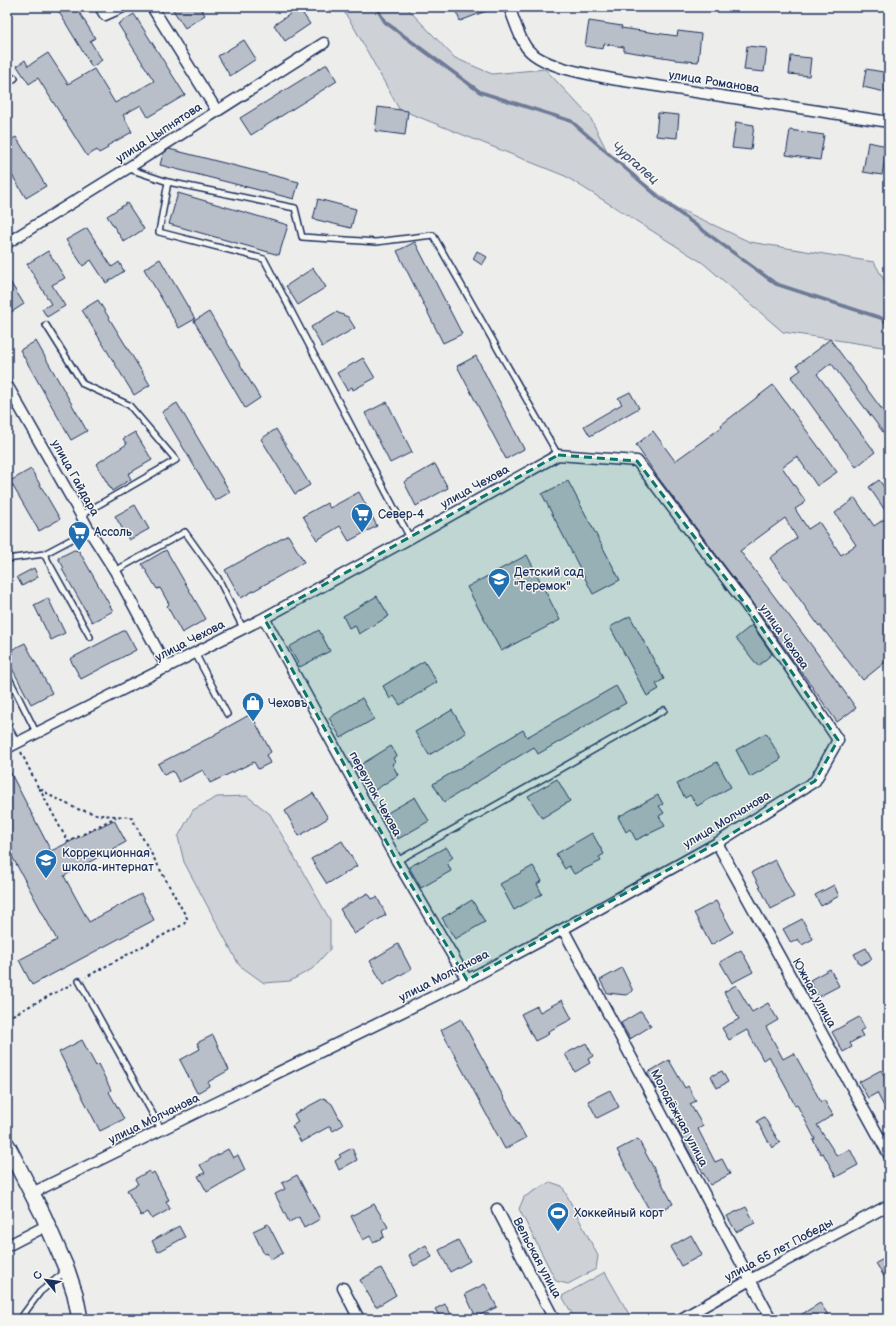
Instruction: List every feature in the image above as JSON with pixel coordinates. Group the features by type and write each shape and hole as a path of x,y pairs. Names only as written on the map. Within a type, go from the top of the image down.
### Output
{"main road":[{"path":"7,1145 48,1225 67,1270 75,1294 80,1319"}],"street":[{"path":"100,7 105,15 123,7"},
{"path":"152,7 217,111"},
{"name":"улица Романова","path":"509,7 525,45 531,54 577,72 618,80 889,122"},
{"name":"улица Цыпнятова","path":"7,243 324,43"},
{"name":"улица Гайдара","path":"7,385 10,398 81,514 167,668"},
{"name":"улица Чехова","path":"7,748 264,618 558,455 637,461 746,605 838,740"},
{"name":"переулок Чехова","path":"264,618 397,861 467,980"},
{"name":"улица Молчанова","path":"32,1194 161,1129 467,980 717,844 815,781 838,740"},
{"name":"Южная улица","path":"717,844 889,1155"},
{"name":"Молодёжная улица","path":"563,929 771,1319"},
{"name":"улица 65 лет Победы","path":"681,1319 750,1280 889,1206"},
{"name":"Вельская улица","path":"497,1209 554,1319"},
{"path":"7,1246 48,1225"},
{"path":"343,1288 359,1319"}],"lane":[{"path":"7,84 15,78"},
{"path":"128,168 168,182 295,208 302,236 376,242 433,235 558,455"},
{"path":"168,182 159,232 264,259 410,538"},
{"path":"46,326 83,384 129,405 176,460 81,514"},
{"path":"7,559 44,554 89,530"},
{"path":"114,571 185,532 218,578 243,628"},
{"path":"44,554 90,637"},
{"path":"195,653 227,714"},
{"path":"7,674 36,732"},
{"path":"397,861 664,710"},
{"path":"7,724 17,743"},
{"path":"79,981 161,1129"},
{"path":"20,1319 40,1292 67,1270"}],"path":[{"path":"17,743 38,787 68,842 116,817"},
{"path":"7,1018 184,924 187,918 131,817 116,817 77,809 51,796 38,787"}],"highlighted area":[{"path":"558,455 637,461 746,605 838,740 815,781 717,843 467,980 397,861 264,618"}],"shaded area":[{"path":"341,7 406,7 455,58 492,74 545,69 590,117 609,155 675,207 750,242 874,262 889,289 889,348 783,332 703,263 565,176 399,109 355,29"},
{"path":"247,796 270,814 330,920 330,949 312,969 290,981 264,983 239,965 184,862 178,837 193,810 217,797"},
{"name":"Хоккейный корт","path":"550,1182 562,1186 598,1256 596,1269 568,1284 556,1281 519,1209 524,1197"},
{"path":"605,1272 630,1316 624,1319 575,1319 562,1296"}],"building":[{"path":"56,7 76,7 95,38 90,41 102,60 92,67"},
{"path":"171,7 200,7 205,15 185,28"},
{"path":"454,7 494,7 494,8 460,21"},
{"path":"299,8 310,24 285,41 274,25"},
{"path":"134,14 185,95 148,117 141,105 123,115 132,132 107,146 108,148 99,153 97,150 87,156 38,78 29,84 17,66 25,60 28,66 48,53 68,84 94,69 115,103 154,81 118,24"},
{"path":"589,21 622,26 621,28 677,36 678,31 701,34 698,62 675,60 624,51 624,47 604,44 603,49 585,46"},
{"path":"244,40 256,59 230,76 218,56"},
{"path":"747,46 767,48 764,72 744,70"},
{"path":"791,56 811,58 809,76 789,74"},
{"path":"327,64 337,81 251,135 240,118"},
{"path":"866,69 889,73 889,93 863,87"},
{"path":"378,107 408,111 405,135 375,131"},
{"path":"658,113 679,115 677,138 656,136"},
{"path":"736,122 754,125 751,150 732,148"},
{"path":"790,130 824,135 820,160 786,155"},
{"path":"16,137 46,186 26,198 7,167 7,142"},
{"path":"868,142 887,146 882,175 863,172"},
{"path":"169,149 299,182 294,199 160,165 163,154"},
{"path":"178,193 288,225 279,255 169,224"},
{"path":"318,199 356,209 351,228 313,219"},
{"path":"127,203 144,229 124,242 107,216"},
{"path":"87,228 112,267 119,262 124,271 106,283 91,260 83,266 66,240"},
{"path":"415,242 462,334 443,343 397,251"},
{"path":"48,251 65,278 52,285 65,306 47,317 42,309 51,304 27,264"},
{"path":"477,251 487,257 482,265 473,259"},
{"path":"160,259 195,319 179,328 144,269"},
{"path":"313,268 326,287 298,305 286,286"},
{"path":"7,277 24,304 7,315"},
{"path":"98,300 150,385 134,395 82,310"},
{"path":"209,312 260,398 245,408 194,321"},
{"path":"336,312 348,317 355,328 322,347 311,327"},
{"path":"830,339 889,419 889,440 831,363 817,374 875,452 856,467 791,377 801,370 797,365"},
{"path":"36,341 87,431 71,440 20,350"},
{"path":"476,356 524,449 506,459 457,366"},
{"path":"363,358 375,378 353,390 352,387 347,390 337,373"},
{"path":"773,385 837,472 817,486 797,456 782,467 806,502 795,509 808,529 819,522 841,555 856,545 835,513 855,498 874,526 889,516 889,659 863,680 820,625 819,626 770,558 797,538 785,518 740,551 812,646 856,708 837,722 751,601 657,476 636,445 653,431 675,461 722,427 721,425"},
{"path":"630,392 639,408 590,436 584,426 622,404 618,398"},
{"path":"387,402 412,452 390,463 365,413"},
{"path":"177,403 230,492 215,501 162,412"},
{"path":"276,429 310,485 295,494 261,439"},
{"path":"135,432 152,460 128,474 131,479 112,491 96,464 127,444 123,439"},
{"path":"435,464 448,488 416,506 404,482"},
{"path":"31,469 60,519 39,531 10,481"},
{"path":"879,480 889,494 889,516 869,487"},
{"path":"568,481 620,580 593,594 542,494"},
{"path":"359,492 377,526 349,541 340,526 317,540 303,516 327,503 330,508"},
{"path":"135,505 149,529 129,540 115,516"},
{"path":"288,535 304,562 241,598 225,570"},
{"path":"74,550 79,551 113,611 92,622 62,569 64,568 58,558"},
{"path":"166,550 206,619 182,633 167,606 169,604 160,588 157,589 142,564"},
{"path":"527,555 560,620 501,651 467,587"},
{"path":"34,568 38,577 22,586 17,577"},
{"path":"377,596 389,616 359,634 355,625 349,628 343,616"},
{"path":"48,598 65,633 51,640 34,605"},
{"path":"630,616 664,679 656,684 659,689 647,696 610,627"},
{"path":"752,625 772,654 758,666 736,638"},
{"path":"125,630 136,650 81,679 70,659"},
{"path":"319,630 330,651 300,667 289,647"},
{"path":"25,643 52,693 31,704 7,659 7,652"},
{"path":"424,661 437,682 400,705 394,696 390,699 383,686"},
{"path":"616,686 626,703 538,754 534,747 444,802 433,784 523,730 527,737"},
{"path":"362,698 374,719 341,738 329,718"},
{"path":"452,710 466,733 429,755 415,732"},
{"path":"251,714 271,752 266,755 270,763 258,769 254,762 210,783 203,770 179,782 173,771 164,775 158,764 215,735"},
{"path":"766,733 781,759 750,777 736,750"},
{"path":"391,746 397,756 393,758 395,762 392,764 398,775 372,792 357,767"},
{"path":"717,762 731,787 697,806 690,795 685,798 677,784"},
{"path":"7,766 51,851 114,820 126,842 64,876 89,922 141,894 154,920 32,985 19,960 57,940 7,847"},
{"path":"557,779 570,801 542,818 528,796"},
{"path":"313,793 328,818 299,836 285,811"},
{"path":"658,795 663,804 659,806 664,813 659,816 665,826 636,840 630,829 626,832 618,817"},
{"path":"415,797 429,821 398,839 384,815"},
{"path":"592,833 604,854 599,857 601,861 574,874 569,866 565,869 556,854"},
{"path":"342,841 357,866 327,884 311,859"},
{"path":"446,847 453,857 447,862 451,871 421,888 409,867"},
{"path":"775,860 794,897 771,909 752,872"},
{"path":"533,866 542,881 537,884 542,894 514,910 500,884"},
{"path":"834,885 839,896 821,906 815,895"},
{"path":"368,893 372,899 377,897 386,915 354,934 340,909"},
{"path":"472,900 485,922 455,939 442,918"},
{"path":"716,901 733,932 711,945 694,913"},
{"path":"802,919 813,939 802,945 798,939 791,943 783,929"},
{"path":"398,944 411,969 383,985 370,961"},
{"path":"866,948 872,959 860,965 854,954"},
{"path":"741,950 753,972 732,983 720,962"},
{"path":"622,968 633,991 626,995 607,993 600,980"},
{"path":"830,969 839,986 818,997 810,980"},
{"path":"736,985 752,1012 768,1003 778,1020 766,1027 783,1059 794,1053 821,1102 824,1100 833,1115 817,1125 837,1156 850,1149 858,1165 836,1177 823,1153 821,1154 813,1140 815,1139 797,1105 795,1106 769,1056 763,1060 747,1030 729,1040 722,1028 739,1019 724,992"},
{"path":"562,1000 572,1019 547,1032 549,1034 535,1041 521,1014 537,1006 540,1012"},
{"path":"641,1011 651,1026 630,1039 621,1023"},
{"path":"859,1017 865,1028 860,1031 863,1036 850,1043 852,1047 843,1052 832,1032"},
{"path":"461,1019 526,1138 505,1149 441,1030"},
{"path":"213,1035 229,1070 208,1082 209,1086 197,1093 180,1060 200,1049 197,1043"},
{"path":"82,1040 96,1066 98,1064 111,1090 109,1092 124,1119 100,1131 59,1052"},
{"path":"586,1043 593,1056 588,1059 590,1063 575,1072 565,1054"},
{"path":"669,1060 685,1088 688,1086 696,1101 690,1104 703,1126 698,1129 715,1162 722,1159 730,1174 710,1185 697,1162 695,1163 672,1120 677,1118 662,1086 656,1089 647,1073"},
{"path":"881,1070 889,1085 889,1116 877,1093 868,1098 859,1082"},
{"path":"722,1071 728,1082 717,1088 711,1076"},
{"path":"610,1090 619,1107 597,1118 588,1101"},
{"path":"324,1098 332,1104 343,1125 333,1131 330,1126 301,1142 292,1126 298,1122 294,1114"},
{"path":"764,1117 780,1143 772,1148 757,1121"},
{"path":"638,1139 673,1204 652,1215 617,1150"},
{"path":"352,1148 357,1160 339,1170 335,1161 341,1157 339,1155"},
{"path":"228,1149 233,1158 238,1155 245,1170 207,1192 198,1176 205,1173 200,1165"},
{"path":"149,1171 151,1174 154,1172 169,1200 166,1201 170,1209 152,1219 148,1212 141,1216 127,1190 138,1184 135,1179"},
{"path":"297,1175 320,1219 304,1228 299,1217 289,1222 275,1194 285,1189 282,1183"},
{"path":"374,1204 388,1227 382,1231 384,1237 373,1242 370,1236 363,1240 351,1216"},
{"path":"746,1207 755,1223 736,1232 727,1216"},
{"path":"268,1224 283,1253 271,1260 267,1253 264,1254 253,1231"},
{"path":"179,1226 185,1237 158,1252 152,1241"},
{"path":"691,1235 702,1255 681,1266 670,1247"},
{"path":"458,1240 470,1261 450,1272 439,1250"},
{"path":"426,1245 432,1257 414,1266 409,1255"},
{"path":"889,1256 889,1285 876,1263"},
{"path":"381,1268 396,1295 376,1307 360,1280"},
{"path":"485,1284 497,1307 476,1317 465,1294"},
{"path":"820,1303 831,1319 794,1319"},
{"path":"445,1304 454,1319 441,1319 435,1309"}],"waterway":[{"name":"Чургалец","path":"376,7 385,22 480,92 571,121 663,201 776,284 881,318 889,324"}],"place":[{"name":"Север-4","path":"362,534"},
{"name":"Ассоль","path":"79,552"},
{"name":"Детский сад \"Теремок\"","path":"499,598"},
{"name":"Чеховъ","path":"253,722"},
{"name":"Коррекционная школа-интернат","path":"46,880"},
{"name":"Хоккейный корт","path":"558,1232"}]}
